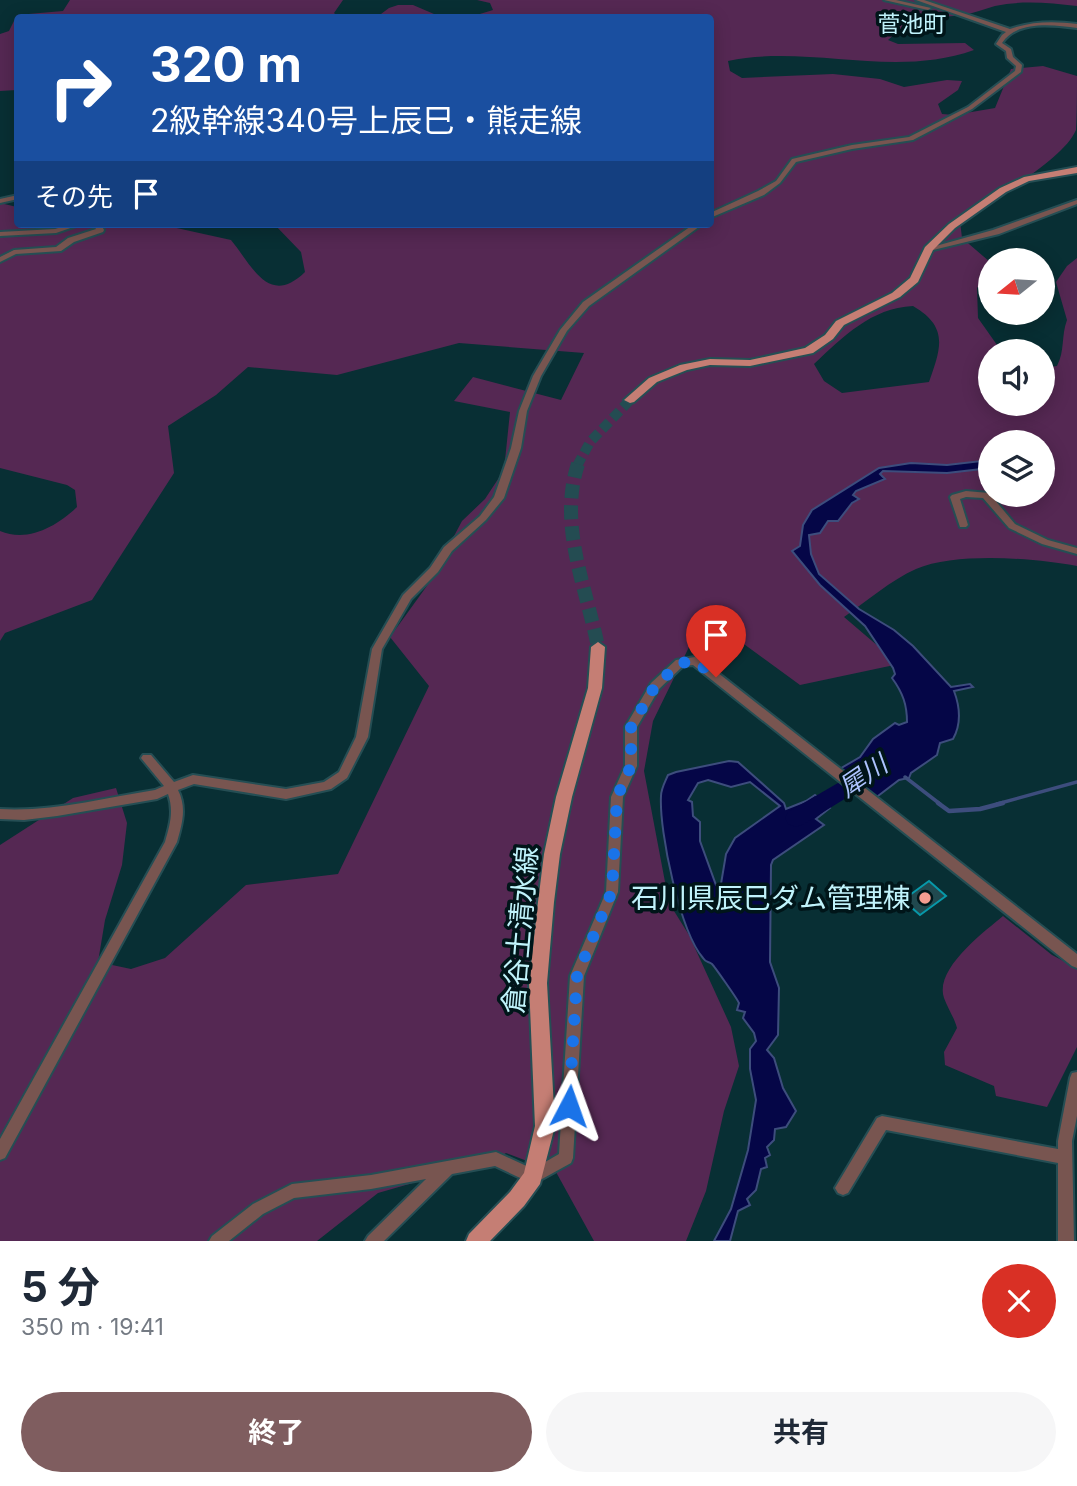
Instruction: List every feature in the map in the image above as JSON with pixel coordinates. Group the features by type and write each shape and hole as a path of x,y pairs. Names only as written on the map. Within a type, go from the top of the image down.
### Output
{"main road":[{"path":"630,400 653,380 684,367 710,362 750,363 809,351 829,337 840,323 896,295 915,281 929,249 952,226 1003,190 1027,179 1077,170"},
{"name":"倉谷土清水線","path":"476,1241 517,1199 533,1178 545,1126 538,983 549,878 564,797 595,688 598,647"}],"street":[{"path":"887,0 927,8 938,7"},
{"path":"919,0 1009,31 1056,23 1077,26"},
{"path":"714,214 761,193 778,182 794,160 852,147 911,139 970,108 1018,72 1019,65 1010,58 1009,50 999,44 1009,31"},
{"path":"929,249 996,232 1077,202"},
{"path":"0,234 38,234 62,228"},
{"path":"0,260 13,253 58,248 71,240 100,230 99,228"},
{"path":"0,814 57,811 157,794 193,779 286,794 327,786 344,775 362,737 377,649 407,597 499,498 516,448 523,411 537,376 564,330 586,304 693,228"},
{"path":"963,525 955,497 986,495 1012,526 1045,542 1077,551"},
{"path":"217,1241 258,1209 292,1191 496,1159 533,1178 566,1158 577,976 612,891 617,797 631,766 631,727 655,686 680,663 695,661 1077,962"},
{"path":"0,1153 171,842 180,806 173,787 147,758"},
{"path":"1066,1241 1065,1141 1077,1078"},
{"path":"843,1188 882,1123 1065,1157"},
{"path":"373,1241 448,1168"}],"shaded area":[{"path":"70,0 343,0 335,14 28,14 63,11"},
{"path":"477,0 1077,0 1077,6 1016,3 963,15 923,19 908,25 888,40 898,44 965,43 974,50 943,58 882,62 789,56 728,61 730,71 742,78 833,74 880,79 904,87 947,80 962,81 958,90 938,104 942,114 954,115 995,108 1011,69 1043,66 1077,76 1076,130 1068,142 1024,180 960,221 962,238 978,252 978,326 984,326 993,339 978,339 978,416 1055,416 1055,366 1061,355 1067,320 1056,282 1067,266 1077,258 1077,566 1018,559 973,558 916,569 888,585 844,617 899,664 800,685 737,639 689,647 653,721 644,771 669,903 689,935 731,1027 739,1066 724,1111 706,1191 686,1241 594,1241 556,1172 506,1153 496,1159 378,1193 317,1241 0,1241 0,845 73,798 116,788 127,823 122,865 105,920 98,962 131,969 165,958 246,885 338,874 429,686 390,637 429,583 462,521 485,499 504,470 510,412 454,401 473,377 561,400 584,353 459,343 337,375 248,367 216,395 168,426 174,473 92,600 5,633 0,641 0,531 21,535 42,531 77,507 75,490 67,485 0,468 0,203 14,206 14,228 177,228 231,240 263,279 281,286 305,272 301,252 278,228 714,228 714,14 480,14 493,10 490,3","holes":["913,306 932,322 937,330 939,349 929,382 842,393 824,381 814,364 847,334 884,312"]},
{"path":"413,5 434,14 381,14 389,8"},
{"path":"14,21 14,90 0,91 0,34 9,31"},
{"path":"1003,916 1052,955 1077,968 1077,1047 1047,1107 996,1096 994,1086 945,1065 944,1052 957,1028 944,998 946,975 973,941"}],"water":[{"path":"978,461 978,469 947,473 883,471 880,474 885,479 856,491 853,495 859,499 852,503 838,521 828,521 820,533 809,535 811,554 819,574 859,609 894,630 913,646 951,687 970,684 973,687 954,691 959,715 953,739 940,743 937,755 911,773 909,778 899,780 874,799 838,770 860,757 873,739 895,723 899,725 907,722 904,699 892,678 895,674 893,668 865,626 820,585 792,551 800,546 803,525 812,510 879,468 911,463 947,465"},
{"path":"729,761 738,762 784,803 786,809 815,795 819,798 814,802 821,808 827,805 830,808 816,819 824,825 773,860 771,865 770,962 779,988 778,1035 767,1050 774,1058 783,1088 796,1111 786,1127 775,1129 774,1140 767,1147 770,1155 765,1158 767,1167 761,1169 756,1190 747,1199 750,1205 738,1211 730,1241 714,1241 731,1209 748,1150 756,1100 750,1069 750,1049 756,1041 754,1033 743,1018 745,1012 737,1010 739,1003 734,995 714,966 704,960 695,945 679,904 667,856 661,812 663,786 668,775","holes":["708,780 731,787 750,782 780,806 735,838 726,854 721,884 716,885 700,841 700,822 693,816 692,802 688,800 698,783"]}],"building":[{"name":"石川県辰巳ダム管理棟","path":"929,881 946,896 920,915 903,900"}],"waterway":[{"name":"犀川","path":"796,818 869,773"},
{"path":"905,777 940,804"},
{"path":"997,804 1077,782"},
{"path":"938,803 949,811 980,809 1003,803"}],"tunnel":[{"path":"578,464 590,442 630,400"},
{"path":"578,464 571,510 572,533 598,647"}],"place":[{"name":"石川県辰巳ダム管理棟","path":"925,898"}],"district":[{"name":"菅池町","path":"912,24"}],"route":[{"path":"569,1106 577,976 612,891 617,797 631,766 631,727 655,686 680,663 695,661 716,677"}]}
